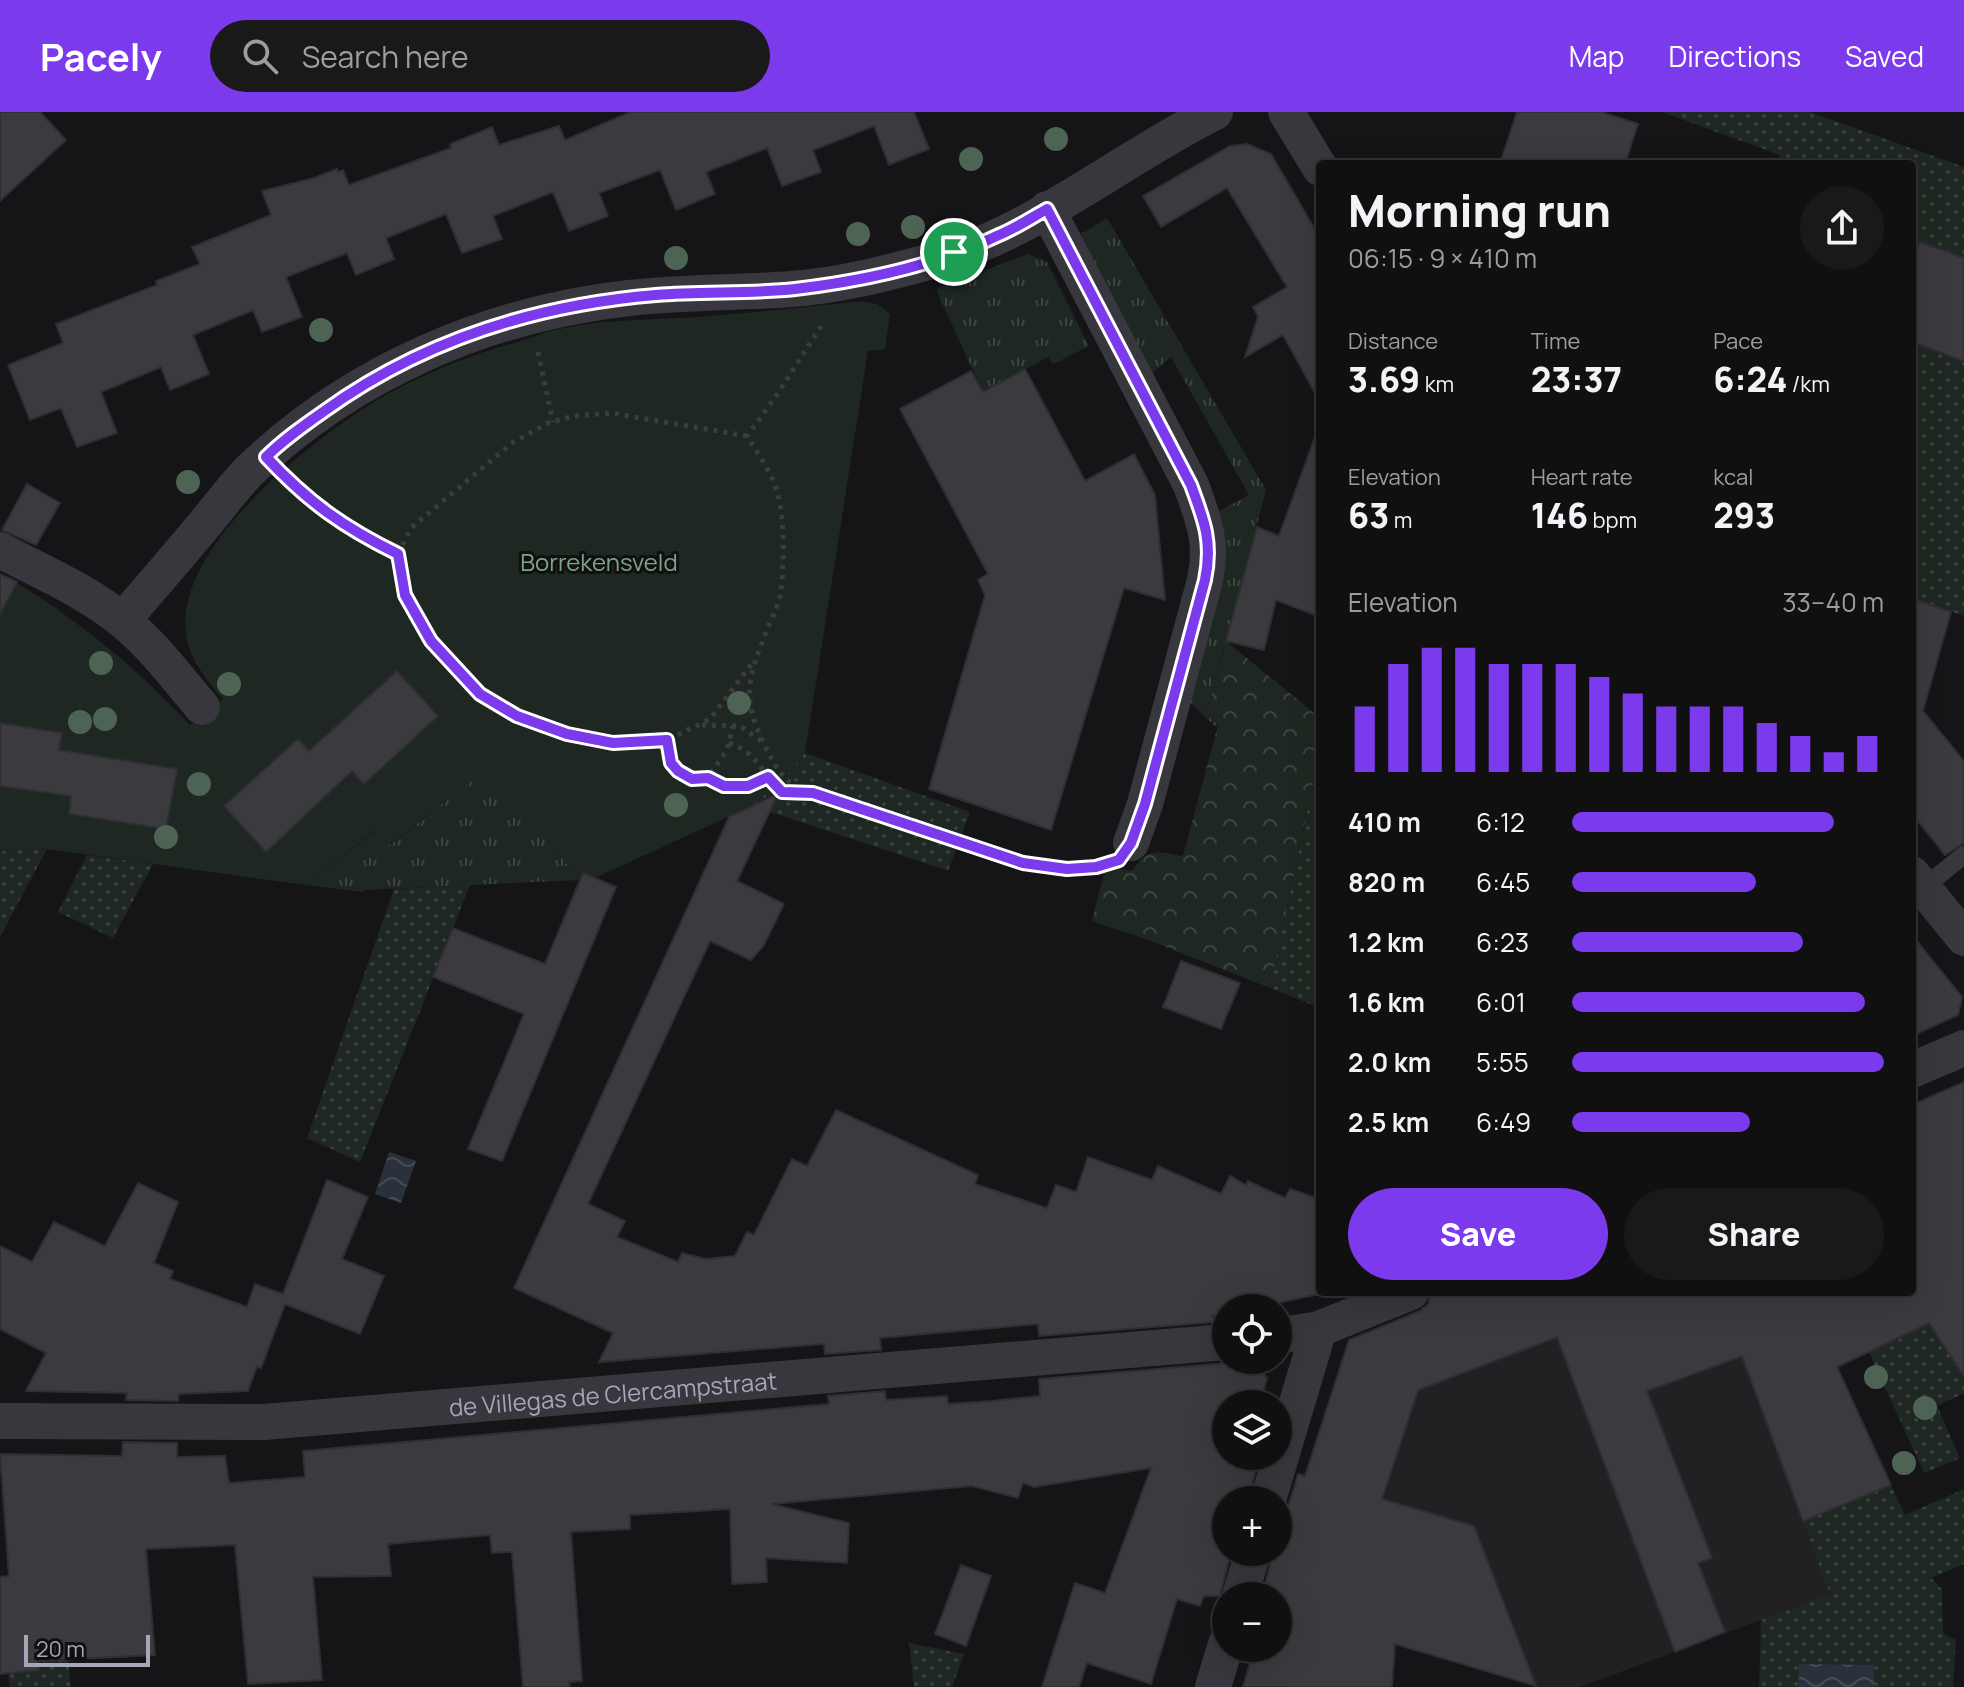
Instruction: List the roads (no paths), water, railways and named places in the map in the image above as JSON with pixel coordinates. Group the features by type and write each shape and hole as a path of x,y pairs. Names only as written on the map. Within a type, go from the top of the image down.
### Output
{"street":[{"path":"123,620 248,473 266,457 323,412 385,372 427,350 472,332 525,317 626,298 795,289 871,276 937,260 998,236 1215,112"},
{"path":"1286,112 1316,161"},
{"path":"1047,209 1191,485 1209,546 1207,572 1145,804 1131,843"},
{"path":"0,550 68,585 123,620 162,659 202,707"},
{"path":"1918,881 1964,938"},
{"path":"1916,1068 1964,1048"},
{"path":"1292,1334 1319,1329 1401,1296"},
{"path":"1272,1486 1319,1329"},
{"name":"de Villegas de Clercampstraat","path":"0,1421 264,1422 1212,1343"},
{"path":"1213,1687 1221,1662"}],"lane":[{"path":"1918,881 1964,855"}],"water":[{"path":"389,1152 416,1161 401,1203 375,1194"},
{"path":"1799,1664 1874,1665 1874,1687 1798,1687"}],"park label":[{"name":"Borrekensveld","path":"599,561"}]}
